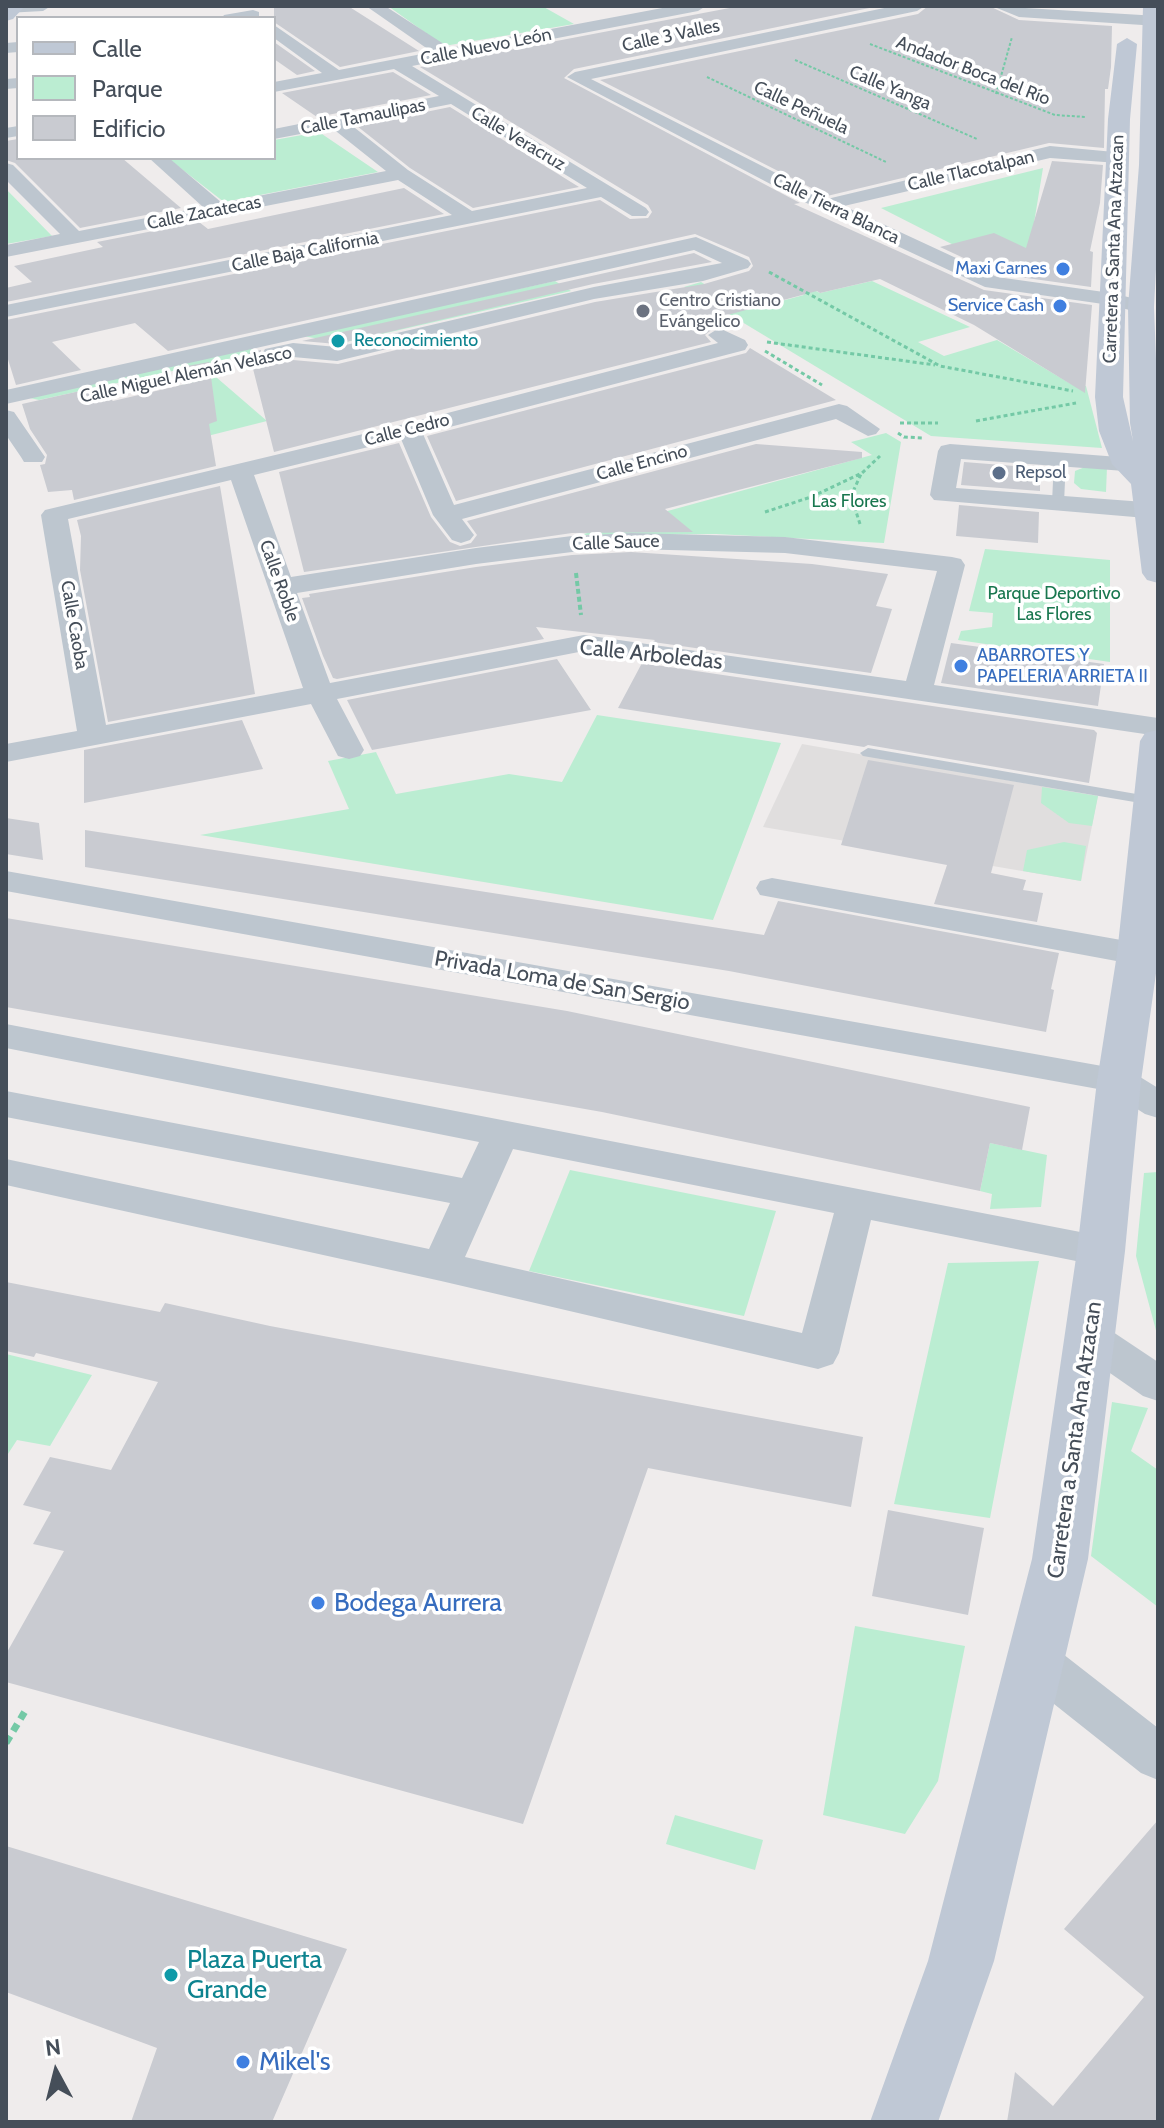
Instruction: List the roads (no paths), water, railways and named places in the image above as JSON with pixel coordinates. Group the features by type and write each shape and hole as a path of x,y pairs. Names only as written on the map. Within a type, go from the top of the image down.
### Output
{"street":[{"path":"11,10 43,6"},
{"path":"374,6 447,54"},
{"name":"Calle Nuevo León","path":"276,87 698,6"},
{"name":"Calle 3 Valles","path":"575,77 917,6"},
{"path":"1000,6 1019,12 1144,15"},
{"path":"572,12 598,25"},
{"name":"Carretera a Santa Ana Atzacan","path":"1144,15 1155,94 1150,321 1144,423 1147,486 1158,573"},
{"name":"Carretera a Santa Ana Atzacan","path":"1144,15 1119,119 1109,397 1114,431 1147,486"},
{"path":"276,31 337,76"},
{"name":"Calle Veracruz","path":"398,64 639,212"},
{"name":"Calle Tierra Blanca","path":"575,77 825,205 999,286 1111,299 1150,321"},
{"name":"Calle Tamaulipas","path":"276,134 452,99"},
{"path":"336,122 401,174 471,219"},
{"name":"Calle Tlacotalpan","path":"825,205 1050,152 1118,157"},
{"path":"160,160 219,210"},
{"path":"6,169 75,238"},
{"name":"Calle Zacatecas","path":"6,251 401,174"},
{"name":"Calle Baja California","path":"6,311 603,191"},
{"name":"Calle Miguel Alemán Velasco","path":"6,397 696,243 741,264 703,275 594,293 337,354 293,350 6,415"},
{"path":"562,273 594,293"},
{"name":"Calle Cedro","path":"54,515 409,430 737,345 719,335"},
{"path":"267,338 293,350"},
{"name":"Calle Encino","path":"446,515 835,401 868,429"},
{"path":"6,415 33,457"},
{"path":"409,430 446,515 476,556"},
{"path":"950,451 1060,459 1147,486 1058,503 943,495 950,451"},
{"name":"Calle Roble","path":"240,471 319,692 349,750"},
{"name":"Calle Caoba","path":"54,515 93,736"},
{"name":"Calle Sauce","path":"281,587 572,544 713,542 872,553 952,565 918,690"},
{"name":"Calle Arboledas","path":"6,753 584,643 1158,727"},
{"name":"Carretera a Santa Ana Atzacan","path":"904,2122 961,1961 1060,1559 1101,1251 1138,1093 1158,741"},
{"name":"Privada Loma de San Sergio","path":"6,881 1138,1093"},
{"path":"772,888 1143,975"},
{"path":"6,1036 1101,1251"},
{"path":"6,1104 473,1194"},
{"path":"441,1266 501,1134"},
{"path":"6,1172 441,1266 818,1353 856,1204"},
{"path":"1089,1337 1158,1384"},
{"path":"1037,1662 1158,1757"}],"lane":[{"path":"1058,503 1060,459"},
{"path":"868,753 1154,802"}],"place":[{"name":"Maxi Carnes","path":"1063,269"},
{"name":"Service Cash","path":"1060,306"},
{"name":"Centro Cristiano Evángelico","path":"643,311"},
{"name":"Reconocimiento","path":"338,341"},
{"name":"Repsol","path":"999,473"},
{"name":"ABARROTES Y PAPELERIA ARRIETA II","path":"961,666"},
{"name":"Bodega Aurrera","path":"318,1603"},
{"name":"Plaza Puerta Grande","path":"171,1975"},
{"name":"Mikel's","path":"243,2062"}],"park label":[{"name":"Las Flores","path":"849,502"},
{"name":"Parque Deportivo Las Flores","path":"1054,604"}]}
